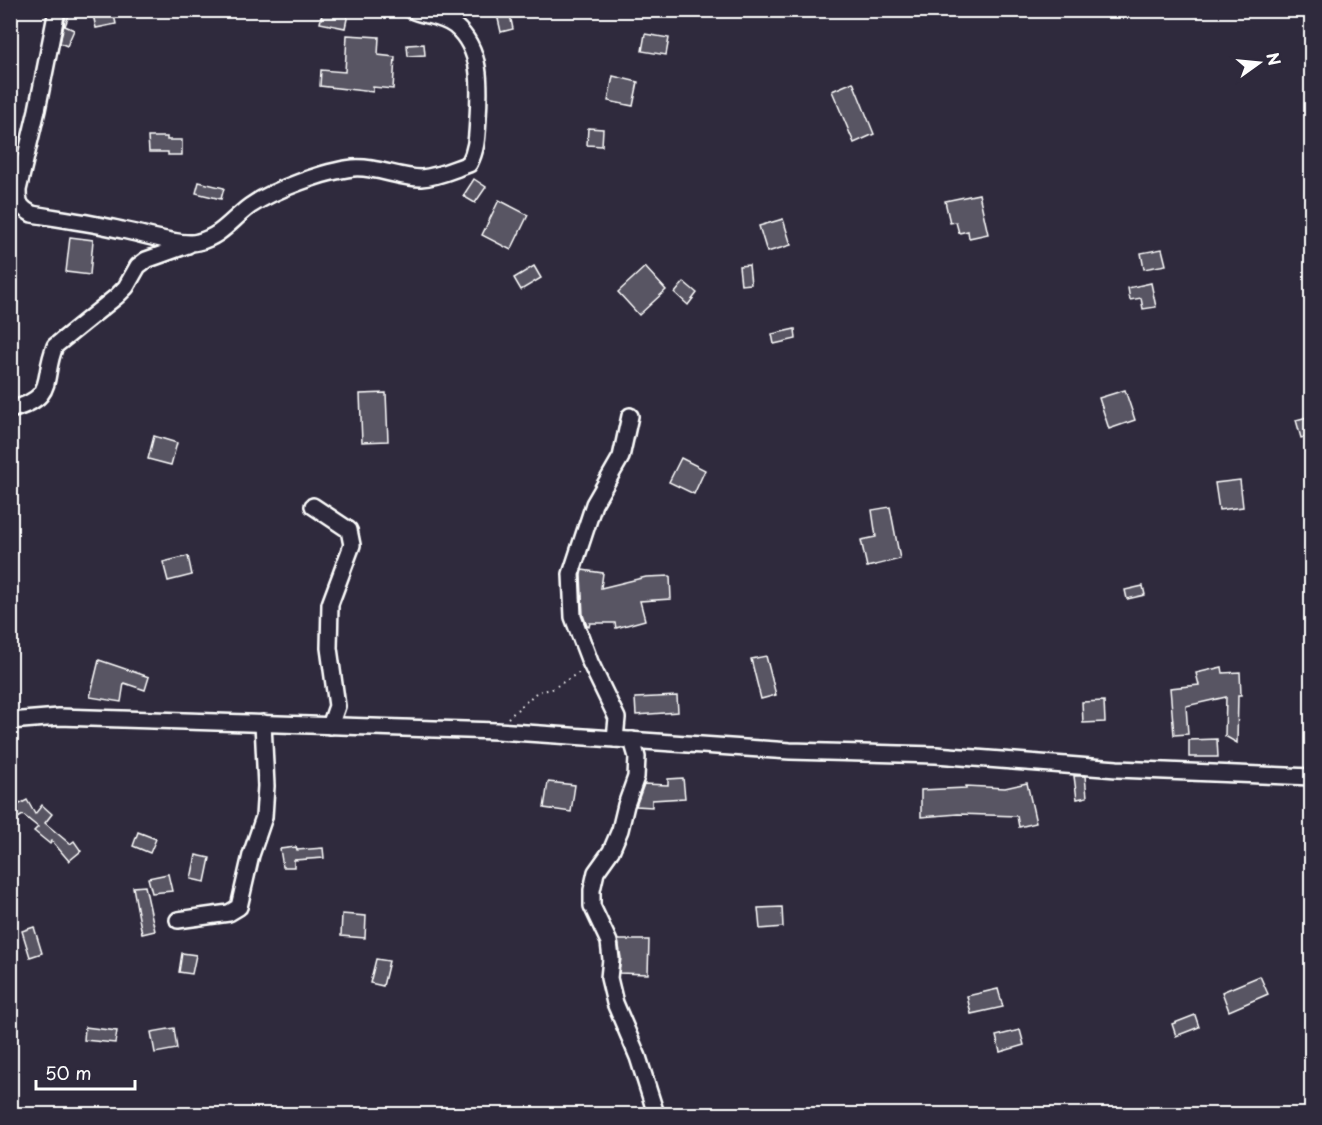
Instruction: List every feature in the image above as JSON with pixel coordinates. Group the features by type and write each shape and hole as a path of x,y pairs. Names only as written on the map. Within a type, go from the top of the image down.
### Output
{"street":[{"path":"57,10 16,207 32,214 117,228 178,243 197,243"},
{"path":"10,410 28,404 42,394 47,387 55,346 117,296 126,287 138,266 153,256 216,235 232,224 250,206 309,179 354,168 420,178 469,164 475,153 480,78 471,46 455,26 442,19 411,10"},
{"path":"615,739 617,718 590,662 573,617 571,574 594,504 621,457 630,416"},
{"path":"313,506 349,530 352,545 330,604 328,648 337,706 330,726"},
{"path":"10,721 59,717 496,731 790,751 936,755 1117,769 1311,777"},
{"path":"178,920 229,914 239,907 251,855 264,817 266,786 263,723"},
{"path":"632,740 637,757 636,777 620,830 611,851 596,872 592,890 592,906 609,942 611,959 609,978 615,1003 638,1057 656,1114"}],"path":[{"path":"496,731 515,710 537,692 552,689 582,671 590,662"}],"building":[{"path":"67,10 71,10 65,26 74,30 67,46 60,43"},
{"path":"92,10 113,10 116,24 96,28"},
{"path":"323,10 348,14 345,28 320,23"},
{"path":"496,10 509,10 513,29 501,32"},
{"path":"645,34 669,38 666,55 642,51"},
{"path":"347,35 379,37 378,55 395,57 393,89 373,87 373,92 320,86 321,70 345,72"},
{"path":"424,44 425,55 408,56 407,45"},
{"path":"613,76 638,82 633,106 608,101"},
{"path":"853,82 874,134 854,143 832,91"},
{"path":"588,128 603,129 602,146 587,145"},
{"path":"148,137 182,140 182,155 149,152"},
{"path":"474,179 486,187 475,203 463,196"},
{"path":"199,182 224,188 221,199 196,193"},
{"path":"979,194 988,234 969,238 968,231 959,233 956,222 950,223 945,201"},
{"path":"499,200 528,215 511,250 482,235"},
{"path":"783,219 791,245 767,252 759,226"},
{"path":"70,237 93,240 90,275 66,272"},
{"path":"1162,249 1166,265 1144,269 1141,253"},
{"path":"749,265 751,284 741,285 739,266"},
{"path":"534,266 541,278 521,290 514,278"},
{"path":"645,267 666,290 639,315 618,292"},
{"path":"684,282 697,293 688,305 675,293"},
{"path":"1151,283 1156,307 1143,309 1141,298 1130,300 1128,288"},
{"path":"795,329 796,339 774,344 772,334"},
{"path":"1125,390 1135,420 1109,429 1099,398"},
{"path":"386,393 388,441 362,442 360,394"},
{"path":"1311,416 1311,436 1301,438 1296,420"},
{"path":"154,436 177,443 171,465 148,459"},
{"path":"681,458 705,470 694,494 669,482"},
{"path":"1240,480 1243,507 1219,510 1215,483"},
{"path":"890,507 900,559 867,567 861,540 876,537 872,510"},
{"path":"188,556 192,575 168,581 163,562"},
{"path":"582,570 603,573 601,588 646,577 670,576 671,599 640,601 645,620 616,628 615,623 590,623 589,627 583,615"},
{"path":"1143,586 1145,595 1127,599 1125,590"},
{"path":"766,656 776,695 761,699 751,659"},
{"path":"99,660 149,677 145,690 124,683 121,702 90,697"},
{"path":"1222,667 1223,673 1240,672 1241,695 1238,695 1237,743 1225,736 1226,697 1186,706 1188,734 1174,735 1170,688 1199,685 1196,673"},
{"path":"677,696 678,712 636,715 635,698"},
{"path":"1104,701 1105,722 1083,723 1082,702"},
{"path":"1217,739 1218,757 1189,757 1189,740"},
{"path":"1074,776 1085,776 1087,797 1077,799"},
{"path":"683,778 685,798 652,800 652,807 636,806 644,784 668,785 668,779"},
{"path":"548,782 575,785 571,812 544,808"},
{"path":"1027,783 1036,823 1019,827 1017,816 958,814 921,817 921,790 966,788 966,786 1005,788"},
{"path":"27,800 35,814 42,805 52,814 45,823 70,844 74,841 81,851 69,861 52,841 50,844 34,831 38,827 23,815 18,818 12,808"},
{"path":"138,832 156,839 150,853 133,846"},
{"path":"296,847 297,850 323,848 324,858 294,860 294,867 283,867 280,849"},
{"path":"196,855 210,858 205,882 191,879"},
{"path":"168,874 172,891 152,893 148,878"},
{"path":"145,886 155,931 142,934 133,887"},
{"path":"782,907 783,927 760,929 758,908"},
{"path":"342,914 366,916 365,938 341,936"},
{"path":"34,927 42,953 30,957 22,931"},
{"path":"618,940 649,940 648,974 619,973 621,958"},
{"path":"182,953 196,955 192,974 179,972"},
{"path":"376,959 389,961 383,986 370,983"},
{"path":"1260,976 1268,994 1229,1011 1222,992"},
{"path":"998,989 1003,1007 971,1014 967,996"},
{"path":"1195,1015 1199,1027 1176,1036 1172,1024"},
{"path":"85,1027 117,1031 115,1043 84,1040"},
{"path":"174,1028 177,1049 155,1053 151,1032"},
{"path":"1020,1030 1024,1045 1000,1052 996,1036"}]}
